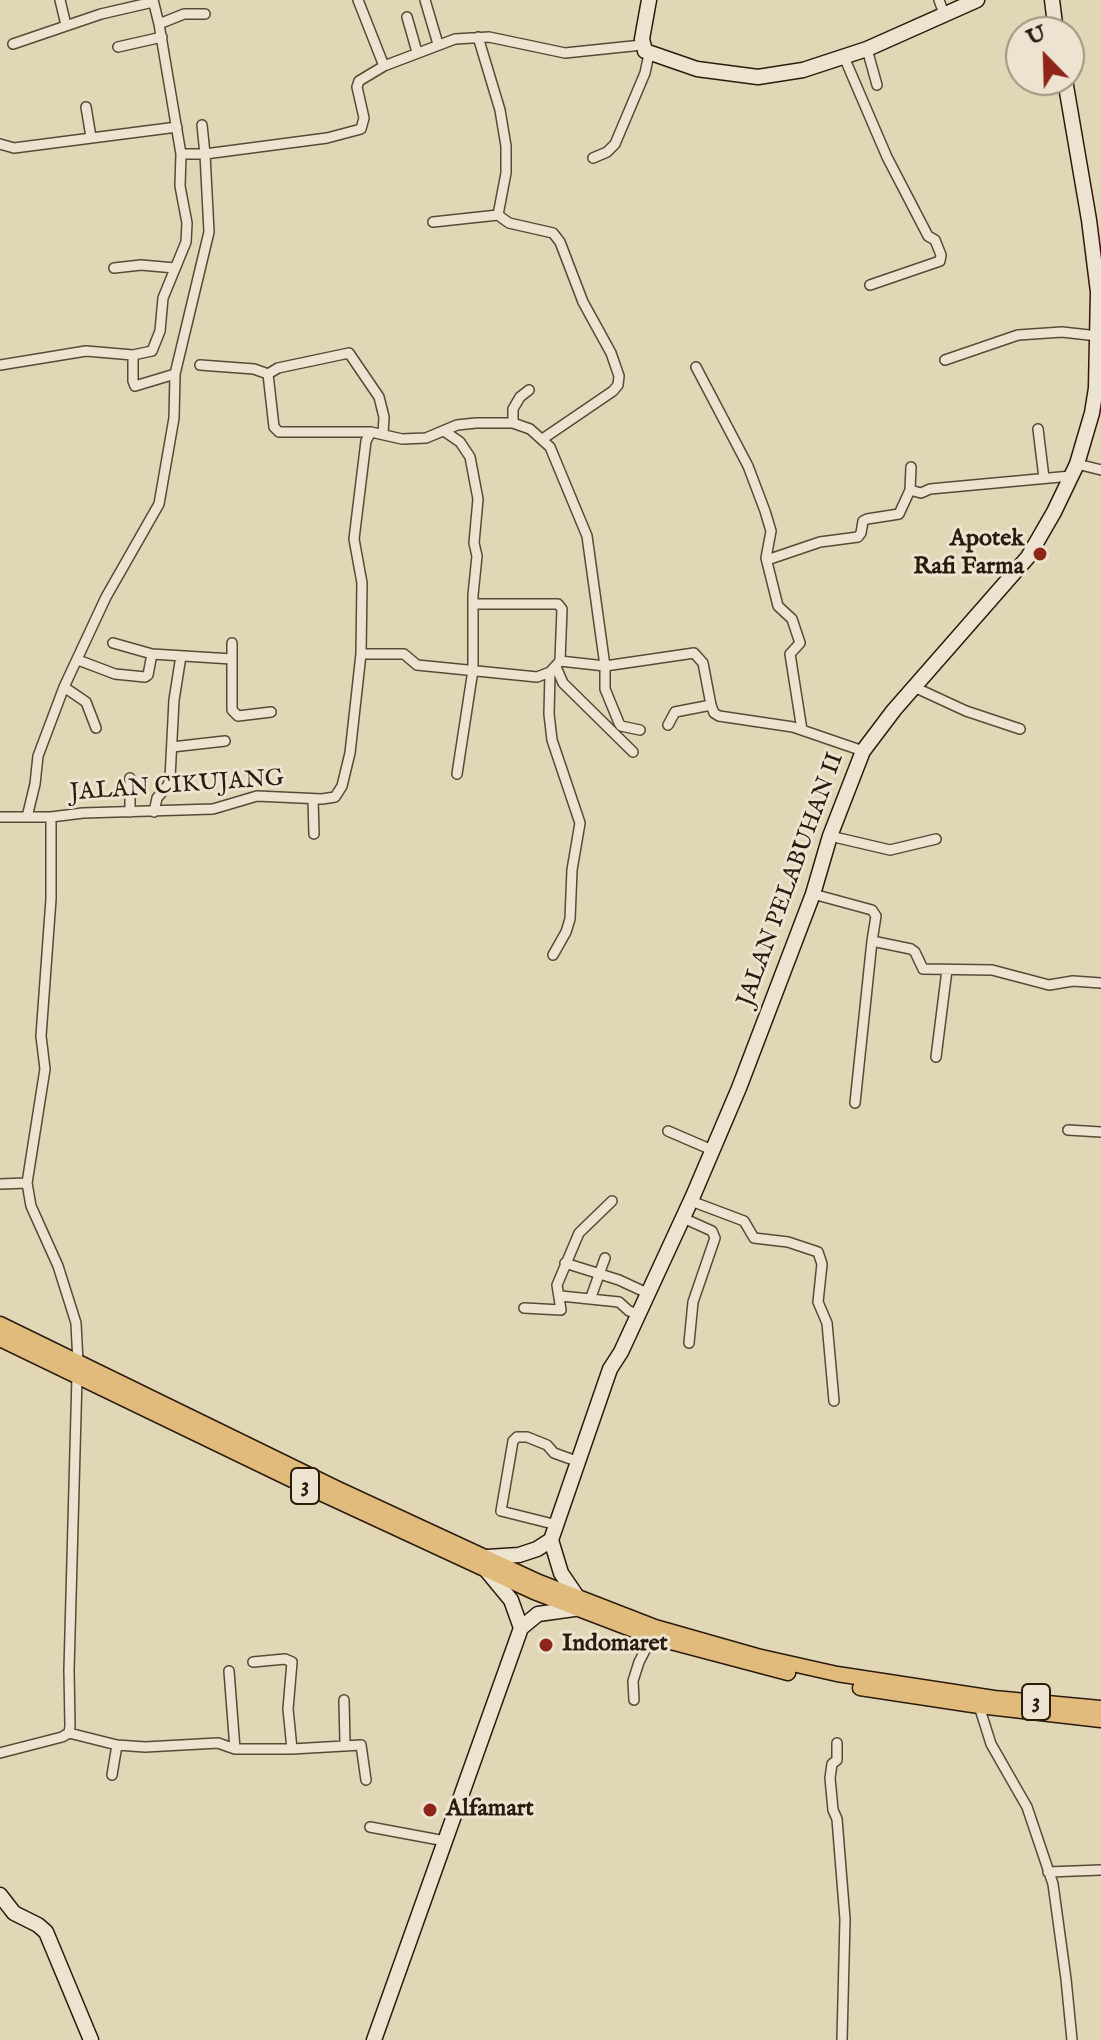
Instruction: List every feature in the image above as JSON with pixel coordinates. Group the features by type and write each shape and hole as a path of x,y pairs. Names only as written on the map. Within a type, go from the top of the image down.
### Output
{"main road":[{"path":"649,0 646,50 697,69 758,77 788,74 867,49 942,7 977,0"},
{"name":"JALAN PELABUHAN II","path":"551,1540 610,1369 691,1201 739,1086 813,894 830,836 863,751 914,687 1028,557 1074,470 1092,413 1100,292 1068,96"},
{"name":"3","path":"0,1324 77,1370"},
{"name":"3","path":"0,1339 77,1370 290,1473 652,1637 755,1666 973,1702 1101,1708"},
{"path":"374,2040 521,1628 538,1614 579,1606 561,1573 551,1540 537,1549 486,1563 511,1600 521,1628"},
{"name":"3","path":"579,1606 757,1656 892,1688"},
{"path":"973,1702 1101,1720"},
{"path":"0,1895 14,1913 46,1932 91,2040"}],"street":[{"path":"60,0 66,25"},
{"path":"358,0 384,66"},
{"path":"425,0 438,44"},
{"path":"0,365 86,351 133,355 153,349 160,331 163,298 186,242 187,229 180,186 181,154 177,127 153,1 66,25 13,44"},
{"path":"159,24 184,14 205,14"},
{"path":"407,17 417,52"},
{"path":"118,47 162,37"},
{"path":"478,37 500,110 506,146 506,173 498,215"},
{"path":"181,154 205,154 327,138 361,129 364,118 357,84 384,66 438,44 478,37 565,53 646,50 645,73 613,147 593,158"},
{"path":"867,49 877,85"},
{"path":"844,57 887,157 928,236 935,240 942,258 870,285"},
{"path":"86,107 91,137"},
{"path":"27,817 38,756 64,687 106,597 159,504 174,418 175,374 209,232 202,125"},
{"path":"0,144 14,148 177,127"},
{"path":"433,222 498,215 509,223 553,233 560,242 583,302 611,353 619,376 618,385 613,391 546,442"},
{"path":"114,268 141,265 175,268"},
{"path":"945,360 1018,335 1042,332 1098,336"},
{"path":"268,374 278,368 349,353 379,397 384,417 383,434"},
{"path":"133,355 135,386 175,374"},
{"path":"200,365 254,369 268,374"},
{"path":"696,367 748,466 771,531 767,560 778,606 793,621 800,643 790,654 802,730"},
{"path":"268,374 276,431 371,432 402,439 426,438 467,424 513,423 530,429 546,442 587,536 605,666 605,689 621,726 640,730"},
{"path":"513,423 513,409 529,390"},
{"path":"1038,429 1044,478"},
{"path":"444,431 460,442 474,468 478,499 473,670 457,774"},
{"name":"JALAN CIKUJANG","path":"0,817 213,809 257,796 335,797 342,786 350,753 361,654 362,583 354,539 365,446 371,432"},
{"path":"767,560 820,542 858,537 865,520 899,514 910,490 911,467"},
{"path":"910,490 921,493 930,489 1044,478 1074,470 1101,470"},
{"path":"474,604 558,604 562,609 549,714 552,740 580,823 572,870 570,919 553,955"},
{"path":"113,643 152,654 232,659"},
{"path":"232,643 232,710 238,716 271,712"},
{"path":"361,654 404,654 417,665 537,677 555,667 605,666 694,653 704,667 714,713 802,730 863,751"},
{"path":"78,660 115,674 137,678 148,675 152,654"},
{"path":"154,812 157,798 168,785 174,700 181,656"},
{"path":"555,667 563,683 633,752"},
{"path":"64,687 86,702 96,728"},
{"path":"914,687 966,711 1020,729"},
{"path":"668,725 675,712 711,705"},
{"path":"172,747 225,741"},
{"path":"130,778 130,812"},
{"path":"313,799 314,834"},
{"path":"51,817 51,899 41,1036 45,1069 27,1183 31,1206 49,1243 76,1323 69,1733"},
{"path":"830,836 890,850 936,839"},
{"path":"813,894 872,910 876,916 855,1103"},
{"path":"872,941 911,949 923,969 992,970 1049,985 1073,981 1101,983"},
{"path":"936,1057 947,970"},
{"path":"1068,1130 1101,1132"},
{"path":"668,1131 712,1150"},
{"path":"0,1184 27,1183"},
{"path":"524,1308 559,1312 562,1306 557,1285 565,1263 584,1226 612,1201"},
{"path":"691,1201 744,1221 754,1238 798,1244 814,1249 820,1255 818,1302 827,1323 834,1401"},
{"path":"683,1218 712,1231 715,1238 693,1302 689,1343"},
{"path":"591,1297 606,1257 619,1280"},
{"path":"565,1263 619,1280 647,1293"},
{"path":"561,1296 619,1302 638,1314"},
{"path":"557,1525 501,1511 513,1441 517,1437 527,1437 547,1445 554,1453 579,1462"},
{"path":"634,1700 633,1681 652,1637"},
{"path":"253,1662 285,1659 292,1662 288,1709 292,1749"},
{"path":"229,1671 235,1749"},
{"path":"344,1700 345,1744"},
{"path":"973,1702 991,1744 1027,1807 1048,1872 1060,1925 1072,2040"},
{"path":"0,1753 69,1733 117,1745 145,1747 218,1743 235,1749 292,1749 361,1745 366,1780"},
{"path":"837,1743 837,1760 832,1764 830,1778 843,1885 842,2040"},
{"path":"112,1775 117,1745"},
{"path":"370,1827 445,1841"},
{"path":"1048,1872 1101,1870"}],"place":[{"name":"Apotek Rafi Farma","path":"1040,554"},
{"name":"Indomaret","path":"546,1645"},
{"name":"Alfamart","path":"430,1810"}]}
